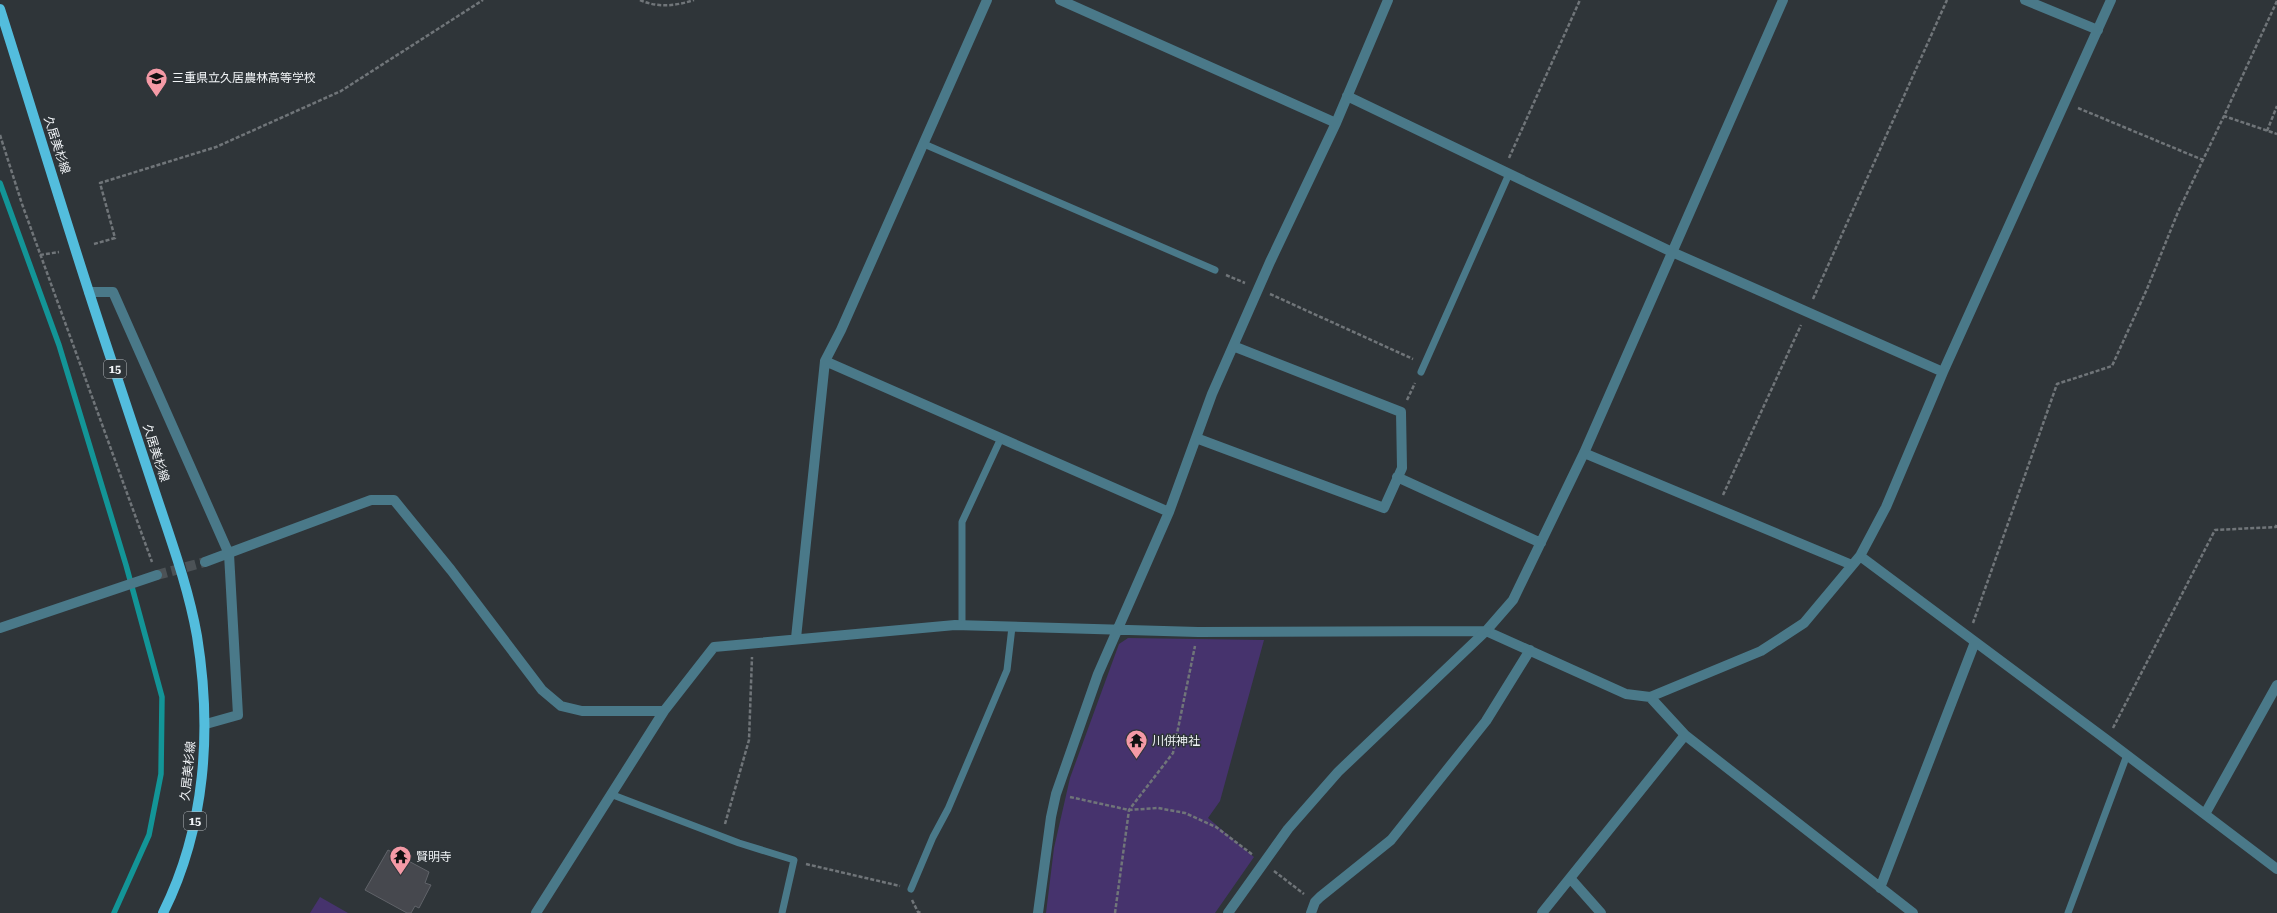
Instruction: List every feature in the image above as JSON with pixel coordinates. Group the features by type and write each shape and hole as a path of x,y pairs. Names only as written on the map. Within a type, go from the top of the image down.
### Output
{"main road":[{"name":"久居美杉線","path":"0,9 89,292 178,562 196,634 206,724 202,778 192,832 180,874 163,913"}],"street":[{"path":"796,638 825,361 924,144 987,0"},
{"path":"1060,0 1336,123"},
{"path":"1038,913 1051,818 1056,794 1073,743 1116,630 1169,512 1196,438 1233,346 1258,289 1336,123 1388,0"},
{"path":"1228,913 1306,807 1338,772 1486,631 1513,600 1584,453 1783,0"},
{"path":"2025,0 2098,30"},
{"path":"536,913 613,795 664,711 714,647 796,638 962,625 1198,632 1486,631 1626,694 1650,697 1761,651 1804,623 1860,556 1886,507 1943,372 2111,0"},
{"path":"1347,96 1672,252 1943,372"},
{"path":"89,292 113,292 229,554 238,715 206,724"},
{"path":"1196,438 1384,508 1398,478 1402,468 1401,412 1233,346"},
{"path":"825,361 1169,512"},
{"path":"1584,453 1852,565"},
{"path":"1398,478 1541,543"},
{"path":"205,562 371,500 394,500 451,570 542,690 561,706 582,711 664,711"},
{"path":"1860,556 2128,755 2277,869"},
{"path":"0,628 157,575"},
{"path":"1880,888 1972,639"},
{"path":"1311,913 1315,902 1391,840 1486,721 1530,650"},
{"path":"2204,814 2277,685"},
{"path":"1650,697 1685,735 1913,913"},
{"path":"1542,913 1685,735"},
{"path":"1570,878 1601,913"}],"lane":[{"path":"924,144 1215,270"},
{"path":"1421,372 1423,364 1506,173"},
{"path":"962,625 962,522 1001,438"},
{"path":"911,889 933,837 948,809 1007,670 1012,627"},
{"path":"2068,913 2128,755"},
{"path":"613,795 721,836 794,860 782,913"}],"path":[{"path":"94,244 115,238 100,183 216,147 341,91 483,0"},
{"path":"640,0 650,5 679,5 694,0"},
{"path":"1506,173 1580,0"},
{"path":"1716,508 1808,312 1947,0"},
{"path":"1972,639 2057,384 2112,366 2147,289 2178,212 2277,1"},
{"path":"2065,102 2203,160"},
{"path":"2267,131 2277,106"},
{"path":"2224,116 2277,134"},
{"path":"0,134 40,255 157,575"},
{"path":"40,255 59,252"},
{"path":"1215,270 1423,364"},
{"path":"1401,412 1421,372"},
{"path":"2107,740 2215,530 2277,527 2277,523"},
{"path":"1115,913 1130,810 1174,753 1198,632"},
{"path":"721,836 749,740 752,643"},
{"path":"1056,794 1130,810 1158,808 1185,813 1216,827 1315,902"},
{"path":"794,860 911,889 912,901 918,912 922,913"}],"shaded area":[{"path":"1128,638 1264,640 1220,801 1208,818 1254,857 1215,913 1046,913 1054,848 1070,778 1119,644"},
{"path":"320,897 348,913 310,913"}],"building":[{"name":"賢明寺","path":"388,850 429,872 425,883 431,885 419,908 415,906 411,913 407,913 365,890"}],"waterway":[{"path":"0,183 59,345 126,565 162,697 161,774 149,835 114,913"}],"tunnel":[{"path":"157,575 205,562"}],"place":[{"name":"三重県立久居農林高等学校","path":"156,98"},
{"name":"川併神社","path":"1136,760"},
{"name":"賢明寺","path":"400,876"}]}
